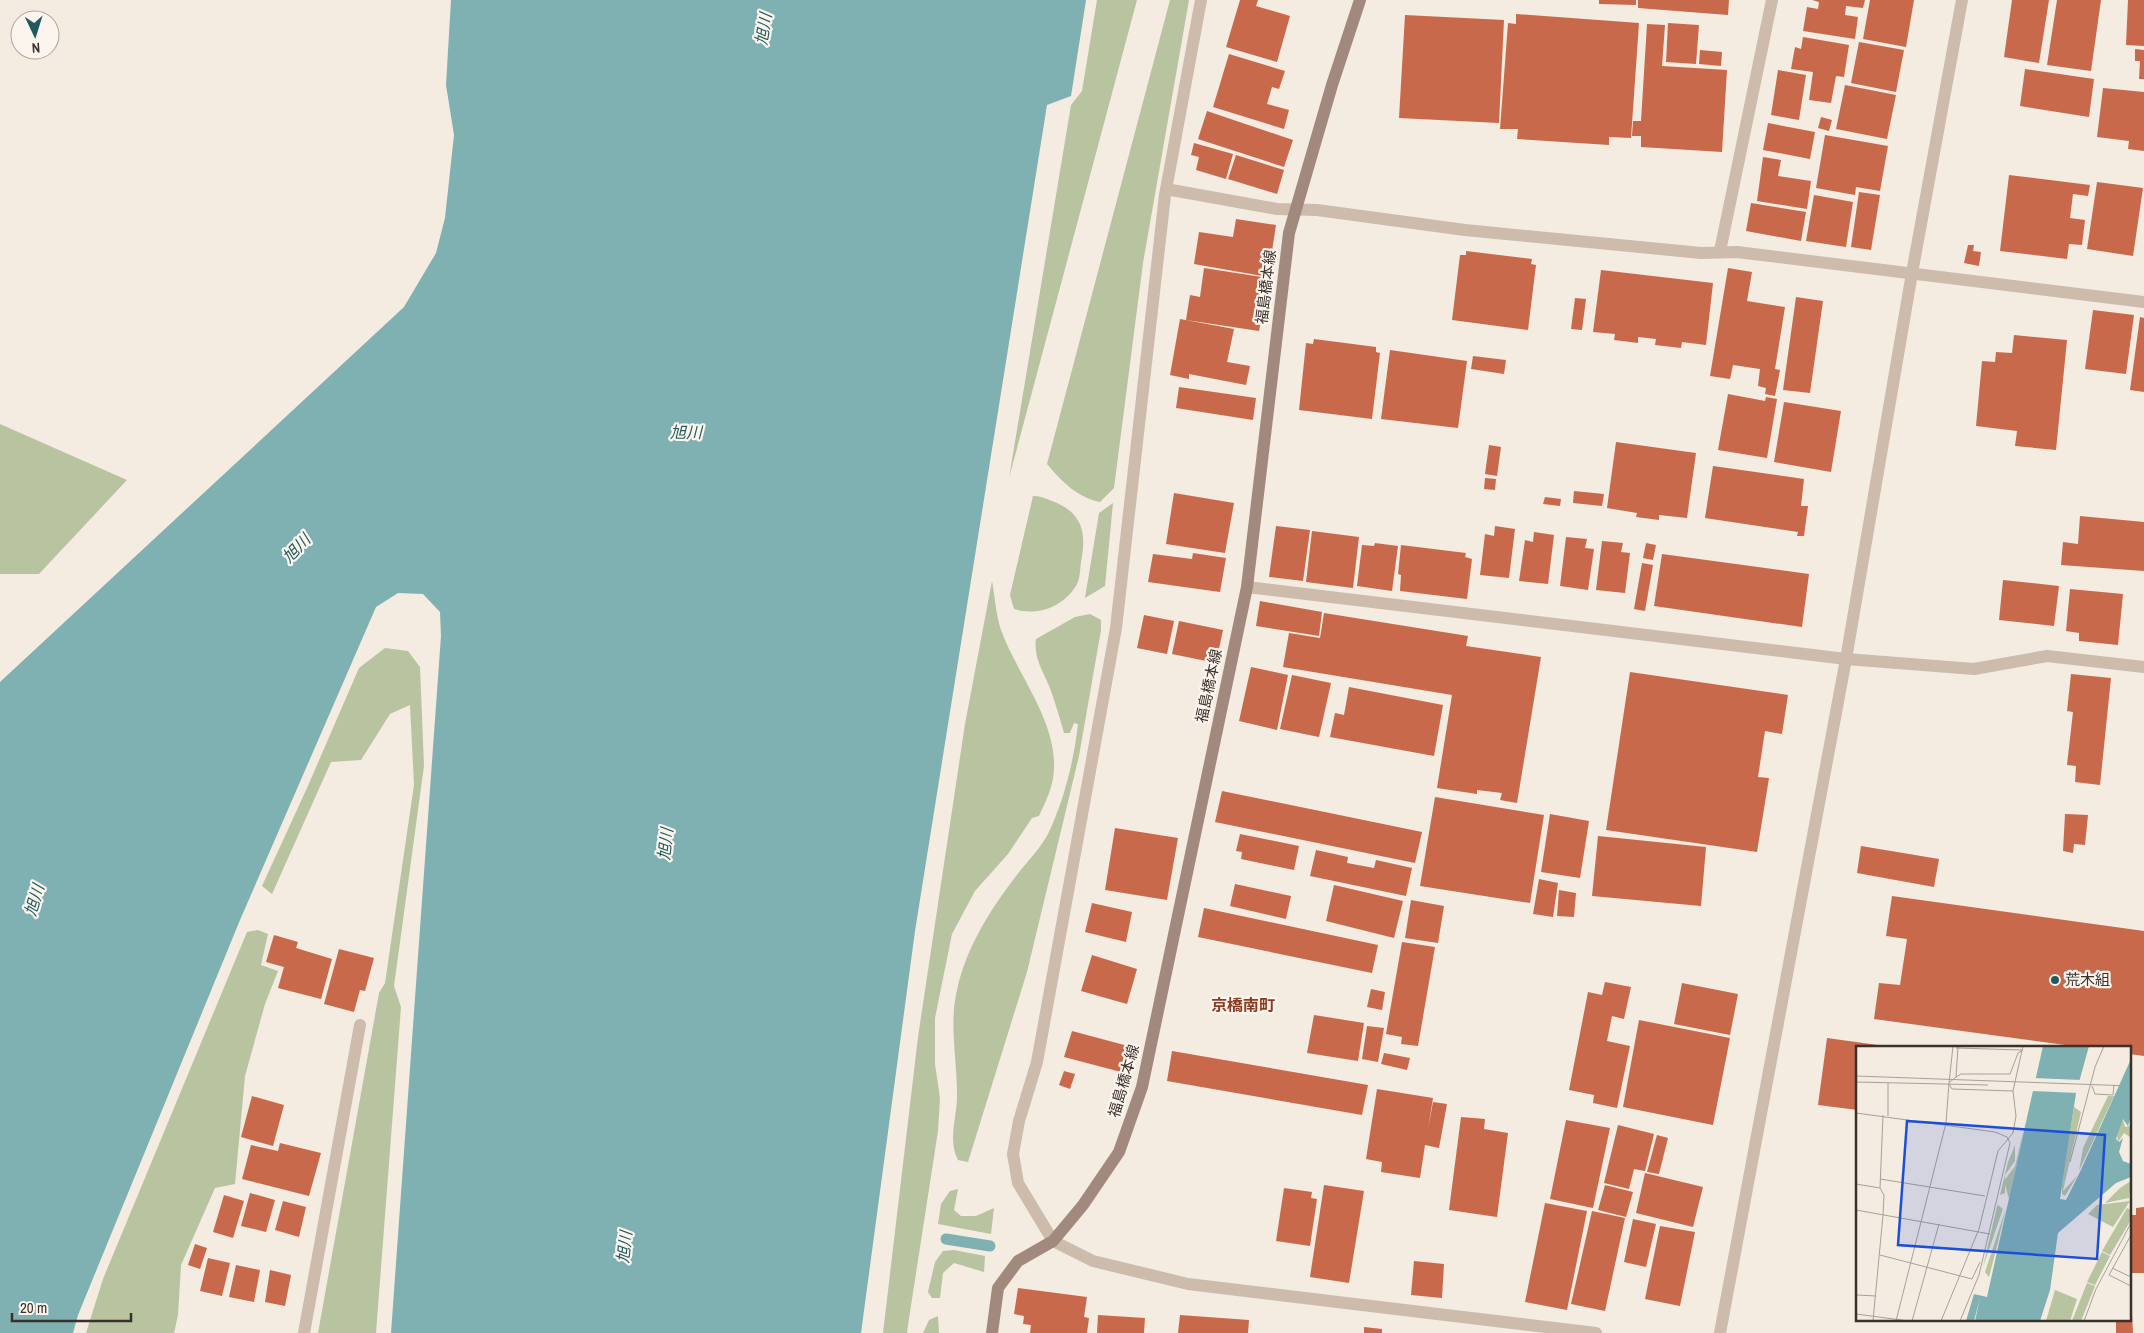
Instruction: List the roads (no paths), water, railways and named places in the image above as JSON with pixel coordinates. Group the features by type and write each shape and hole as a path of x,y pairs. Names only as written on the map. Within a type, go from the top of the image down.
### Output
{"main road":[{"name":"福島橋本線","path":"992,1333 998,1288 1018,1261 1053,1240 1083,1206 1119,1152 1142,1088 1247,587 1289,233 1332,85 1360,0"}],"street":[{"path":"1201,0 1166,189 1116,628 1037,1062 1019,1121 1013,1154 1018,1183 1053,1240 1093,1261 1188,1284 1596,1333"},
{"path":"1720,251 1772,0"},
{"path":"1720,1333 1846,658 1912,274 1962,0"},
{"path":"1166,189 1277,209 1317,210 1465,230 1701,253 1737,252 2144,302"},
{"path":"1247,587 1846,658 1974,669 2047,656 2144,667"},
{"path":"304,1333 360,1025"}],"water":[{"name":"旭川","path":"451,0 1086,0 1071,96 1047,105 915,931 861,1333 391,1333 441,636 440,612 423,594 398,593 376,607 240,920 78,1315 73,1333 0,1333 0,682 404,307 436,253 445,218 454,135 446,85"}],"waterway":[{"path":"946,1239 990,1246"}],"place":[{"name":"荒木組","path":"2055,980"}],"district":[{"name":"京橋南町","path":"1243,1005"}]}
